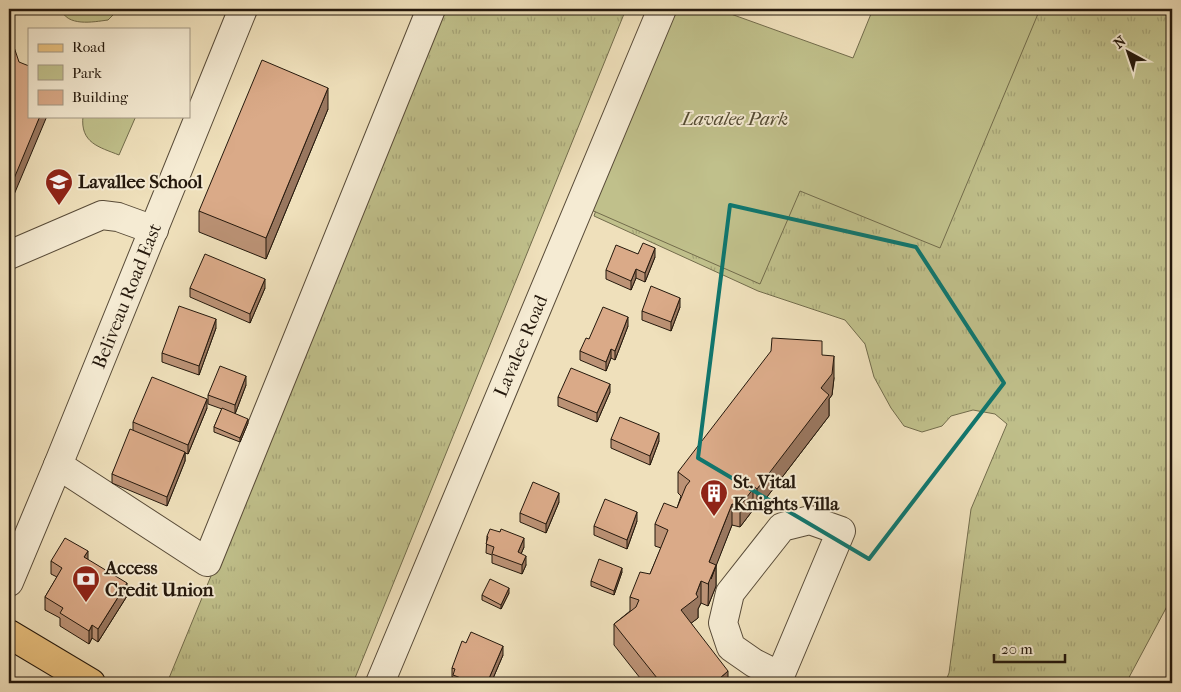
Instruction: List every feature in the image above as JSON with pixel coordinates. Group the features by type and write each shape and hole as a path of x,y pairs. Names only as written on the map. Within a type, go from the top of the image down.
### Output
{"main road":[{"path":"9,634 91,683"}],"street":[{"name":"Beliveau Road East","path":"9,582 243,9"},
{"path":"58,465 207,562 431,9"},
{"name":"Lavalee Road","path":"380,683 662,9"},
{"path":"9,255 102,215 118,217 154,230"},
{"path":"810,520 841,530 779,680 731,647 724,623 730,593 782,527 810,520"}],"highlighted area":[{"path":"730,205 916,247 1004,383 869,559 698,458"}],"green space":[{"path":"61,9 119,9 108,20 81,22 69,19"},
{"path":"444,9 626,9 353,683 167,683"},
{"name":"Lavalee Park","path":"675,9 717,9 853,58 873,9 1040,9 940,248 800,191 760,284 589,209"},
{"path":"880,9 1172,9 1172,597 1126,683 945,683 949,673 971,509 1007,424 995,414 973,410 951,416 942,426 922,432 904,426 891,408 874,377 865,344 845,320 758,291 594,216 619,142 759,255 804,185"},
{"path":"83,118 135,118 119,155 92,143 83,125"}],"building":[{"path":"9,32 19,62 28,66 28,118 39,118 13,181 9,183"},
{"path":"262,60 328,88 266,238 199,211"},
{"path":"643,243 655,248 645,273 636,269 631,281 606,270 616,245 638,254"},
{"path":"205,254 265,279 250,314 190,288"},
{"path":"651,286 680,298 671,322 642,311"},
{"path":"179,306 216,319 199,366 162,353"},
{"path":"603,307 628,317 615,351 611,349 606,362 580,351 586,338 589,339"},
{"name":"St. Vital Knights Villa","path":"772,338 822,341 822,355 834,356 832,374 821,388 829,395 757,489 752,485 750,487 753,489 740,506 732,504 709,562 716,565 708,584 701,581 696,594 698,597 681,610 728,671 720,678 722,683 661,683 614,624 636,607 639,600 630,597 640,572 650,574 668,530 655,524 664,503 677,508 690,481 678,472 771,351"},
{"path":"220,366 246,376 235,405 208,395"},
{"path":"571,368 610,384 597,413 558,397"},
{"path":"152,377 207,399 188,445 133,422"},
{"path":"222,408 248,419 240,438 214,427"},
{"path":"620,417 659,433 650,456 611,439"},
{"path":"130,429 185,452 167,497 112,474"},
{"path":"533,482 559,493 546,524 520,513"},
{"path":"605,499 637,512 627,540 594,526"},
{"path":"490,529 500,532 501,529 524,538 518,552 526,556 522,565 492,554 494,547 486,544"},
{"name":"Access Credit Union","path":"65,538 88,551 84,557 127,583 98,629 92,625 89,631 60,613 63,608 45,597 62,568 51,561"},
{"path":"599,559 622,568 614,591 591,581"},
{"path":"490,579 509,588 501,605 482,595"},
{"path":"471,632 503,646 487,683 474,683 453,675 455,669 452,668 462,641 466,643"}],"place":[{"name":"Lavallee School","path":"59,206"},
{"name":"St. Vital Knights Villa","path":"714,517"},
{"name":"Access Credit Union","path":"86,603"}]}
